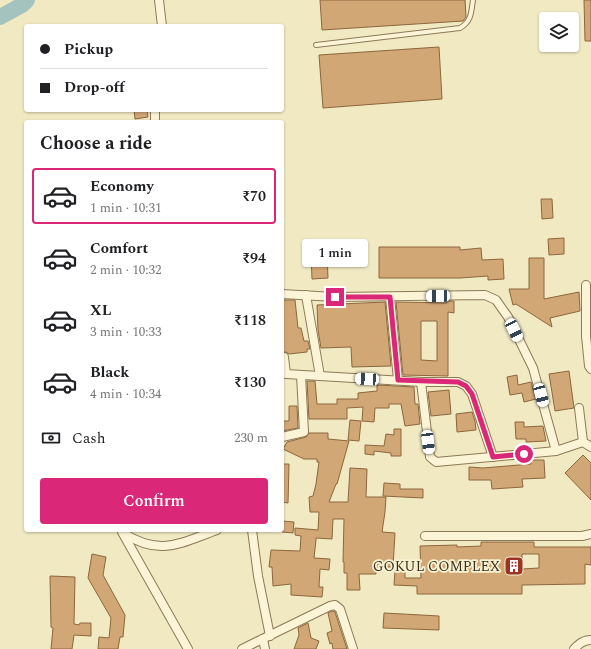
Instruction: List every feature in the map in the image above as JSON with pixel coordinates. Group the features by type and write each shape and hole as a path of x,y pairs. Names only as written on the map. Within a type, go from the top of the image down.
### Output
{"street":[{"path":"159,0 162,24"},
{"path":"586,285 589,366 591,368"},
{"path":"284,294 335,297 485,295 496,300 508,317 533,368 556,451"},
{"path":"306,295 320,376"},
{"path":"390,297 398,380"},
{"path":"284,357 286,374 421,382 458,382 466,386 472,394 493,457"},
{"path":"284,437 304,432 301,375"},
{"path":"421,382 430,457 436,462 556,451 583,442"},
{"path":"579,408 583,442"},
{"path":"583,442 591,447"},
{"path":"121,532 188,649"},
{"path":"122,532 132,539 143,543 163,547 172,546 211,532"},
{"path":"252,532 266,637 265,649"},
{"path":"425,536 582,536 591,534"},
{"path":"242,649 330,606 335,605 340,609 353,649"},
{"path":"574,649 580,643 591,640"}],"lane":[{"path":"316,45 460,28 467,24 470,18 473,0"}],"building":[{"path":"320,0 465,0 466,17 463,21 322,30"},
{"path":"584,0 591,0 591,41 585,41"},
{"path":"439,47 442,99 323,108 319,55"},
{"path":"134,112 147,112 148,117 135,119"},
{"path":"541,199 552,199 553,218 542,219"},
{"path":"564,238 564,254 549,255 548,239"},
{"path":"379,247 460,247 460,250 481,248 482,260 503,259 504,279 488,280 488,276 460,278 379,278"},
{"path":"327,253 328,278 312,279 311,254"},
{"path":"529,258 544,258 544,299 579,292 580,311 550,318 552,327 516,304 513,305 509,289 529,289"},
{"path":"284,300 295,300 298,328 301,328 304,341 308,341 310,349 307,349 307,352 289,354 284,352"},
{"path":"447,301 454,301 454,313 448,312 448,376 403,375 396,302 447,303","holes":["421,321 437,321 437,361 421,360"]},
{"path":"385,302 391,366 352,367 351,347 321,348 318,330 317,305"},
{"path":"569,371 574,408 555,411 549,374"},
{"path":"517,375 518,385 531,382 536,399 524,402 522,393 510,395 507,377"},
{"path":"307,381 315,381 317,404 337,404 337,399 358,399 358,393 377,391 377,385 414,387 415,404 418,404 420,424 405,426 401,404 389,404 389,408 375,408 374,422 362,421 363,407 347,408 347,419 309,419"},
{"path":"449,390 451,414 431,416 428,392"},
{"path":"289,406 297,406 298,428 284,431 284,421 289,421"},
{"path":"472,412 476,430 457,432 456,414"},
{"path":"350,420 361,421 359,441 348,440"},
{"path":"515,422 524,422 524,427 543,426 546,441 526,442 526,439 516,439"},
{"path":"394,429 401,429 401,456 391,456 391,453 374,451 374,455 365,454 365,445 384,446 386,434 394,435"},
{"path":"309,433 328,433 328,439 349,441 337,484 329,502 348,502 350,468 367,469 366,497 386,497 382,532 395,533 393,567 376,567 376,574 359,574 360,590 347,590 347,573 344,573 343,562 344,519 333,519 332,539 316,538 314,558 330,559 329,570 320,569 319,587 323,587 322,597 291,595 291,584 273,586 272,567 269,567 271,550 300,551 301,536 295,535 295,528 318,530 319,512 310,512 309,497 313,496 319,462 317,462 317,459 304,459 284,449 287,442 306,437"},
{"path":"583,455 591,463 591,500 565,473"},
{"path":"530,460 544,460 545,478 522,479 523,487 492,489 491,480 469,480 469,467 483,468 531,464"},
{"path":"284,464 289,464 288,503 284,502"},
{"path":"384,483 400,484 400,489 423,489 423,498 383,496"},
{"path":"284,521 294,522 293,533 282,532 284,532"},
{"path":"481,542 534,542 534,547 591,547 591,565 585,564 585,584 522,585 522,594 417,594 417,586 394,585 395,571 405,572 405,578 421,578 420,546 481,546","holes":["522,554 539,554 539,568 522,569"]},
{"path":"92,554 106,557 103,575 125,615 123,637 120,637 118,649 98,649 99,637 109,638 111,618 88,578"},
{"path":"50,576 75,577 74,624 79,625 80,623 91,623 91,636 74,635 72,649 51,649 53,628 51,627"},
{"path":"332,611 335,612 347,649 333,649 332,643 330,644 327,633 332,631 328,613"},
{"path":"384,613 439,616 439,630 383,628"},
{"path":"308,623 311,638 319,641 316,649 294,649 299,635 298,628"}],"waterway":[{"path":"0,17 22,5 27,0"}],"place":[{"name":"GOKUL COMPLEX","path":"514,566"}],"route":[{"path":"335,297 390,297 398,380 421,382 458,382 466,386 472,394 493,457 524,454"}]}
